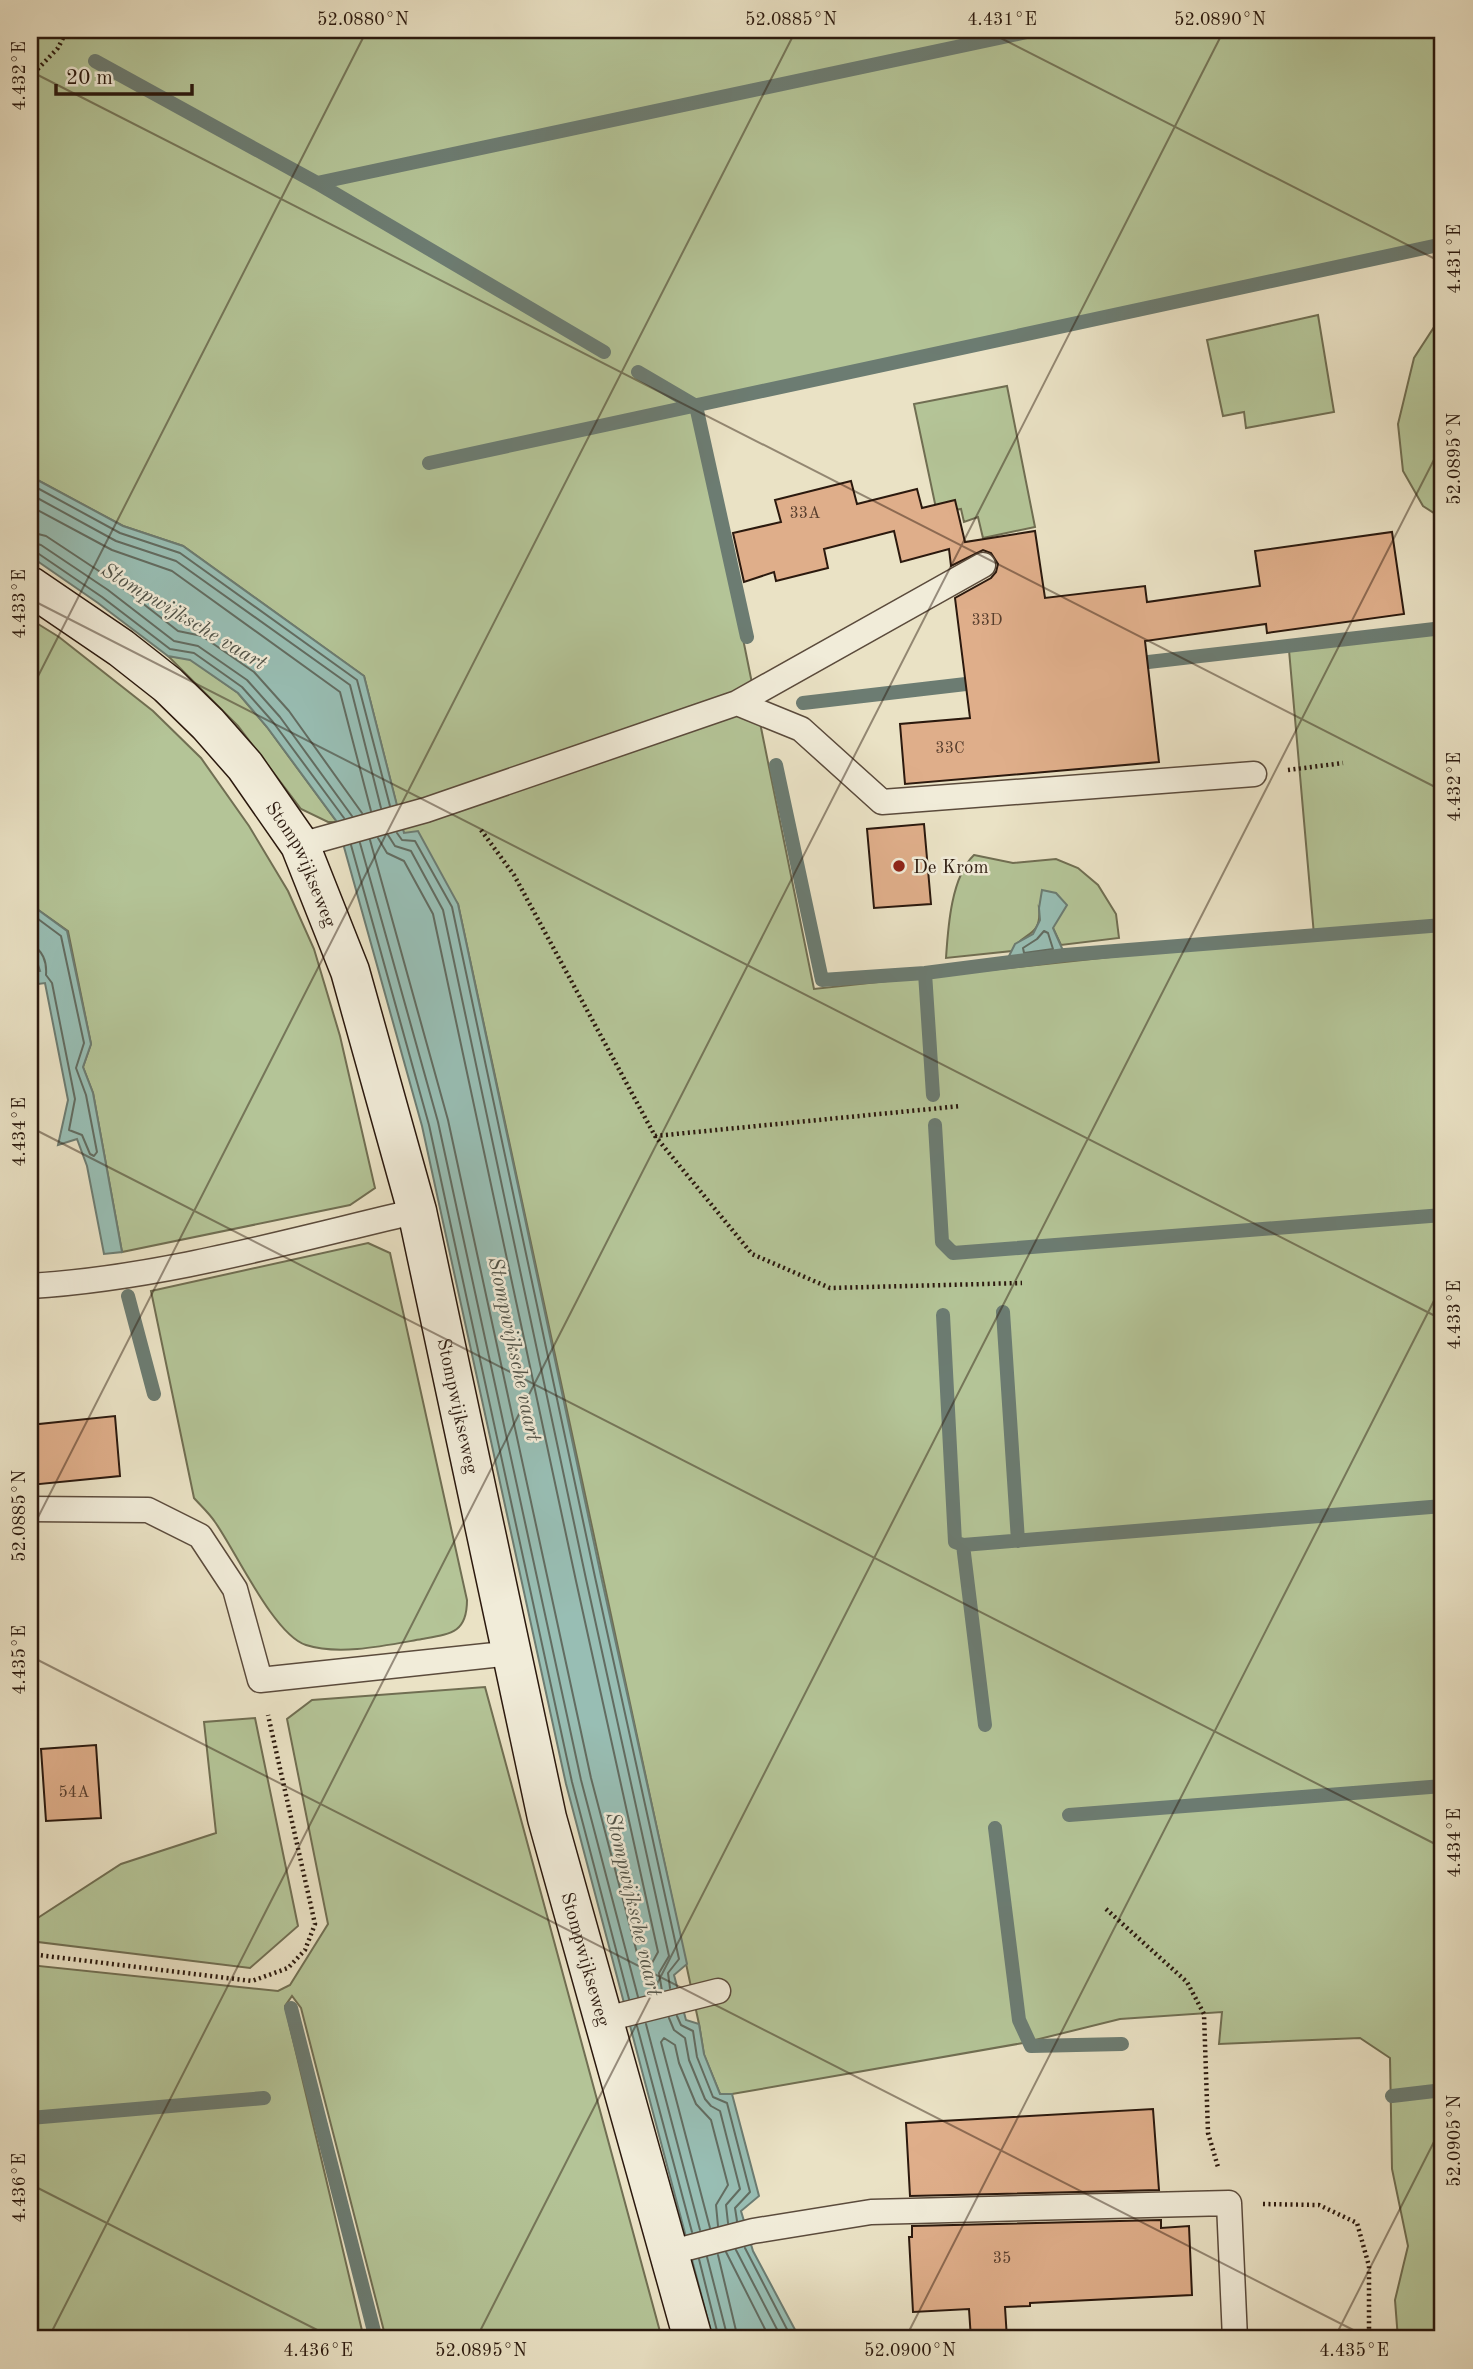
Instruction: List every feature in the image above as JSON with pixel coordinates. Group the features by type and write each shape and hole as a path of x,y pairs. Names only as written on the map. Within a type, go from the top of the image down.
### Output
{"street":[{"name":"Stompwijkseweg","path":"30,586 121,648 168,685 208,724 245,766 300,845 350,971 417,1211 547,1818 612,2017 676,2251 693,2339"}],"lane":[{"path":"300,845 426,810 737,703 983,565"},
{"path":"737,703 801,729 882,802 1254,774"},
{"path":"30,1286 71,1283 184,1266 417,1211"},
{"path":"30,1509 148,1510 200,1536 235,1589 260,1681 512,1653"},
{"path":"612,2017 718,1991"},
{"path":"676,2251 753,2231 871,2212 1228,2203 1235,2339"}],"path":[{"path":"30,77 58,48 67,30"},
{"path":"1254,774 1343,764"},
{"path":"457,799 514,875 655,1136 752,1254 830,1288 1022,1283"},
{"path":"655,1136 961,1106"},
{"path":"30,1954 252,1981 288,1968 305,1950 315,1924 260,1681"},
{"path":"1106,1909 1187,1982 1204,2014 1208,2133 1228,2203 1319,2205 1357,2223 1369,2266 1370,2339"}],"green space":[{"path":"43,30 1443,30 1443,240 696,407 814,989 1314,935 1289,650 1443,630 1443,2339 1398,2339 1395,2300 1408,2246 1392,2169 1390,2058 1360,2038 1219,2044 1222,2012 1120,2019 1023,2043 720,2094 704,2055 458,904 404,834 364,676 183,546 123,526 30,476 30,42"},
{"path":"1318,315 1334,412 1246,428 1244,412 1223,416 1207,340"},
{"path":"1443,317 1443,519 1423,506 1403,471 1398,424 1414,358"},
{"path":"1007,386 1035,527 983,538 978,517 964,522 961,509 937,513 914,404"},
{"path":"30,619 59,637 153,711 201,758 249,826 288,891 314,949 340,1036 375,1188 350,1205 122,1252 93,1093 83,1067 91,1044 68,931 30,904"},
{"path":"168,656 190,659 238,693 267,727 337,822 328,822 301,809 238,726"},
{"path":"974,855 1013,863 1056,859 1078,868 1098,885 1116,914 1119,938 1061,945 1039,908 1039,918 1034,930 1012,951 946,958 956,889 960,876"},
{"path":"368,1243 390,1253 467,1600 464,1619 460,1626 449,1633 394,1644 334,1650 306,1645 281,1626 215,1522 194,1498 151,1291"},
{"path":"485,1687 662,2339 386,2339 301,2008 292,1996 285,2006 364,2339 30,2339 30,1965 278,1991 290,1985 328,1924 287,1719 312,1700"},
{"path":"255,1718 298,1926 250,1968 30,1941 30,1923 121,1864 216,1833 204,1722"}],"water":[{"name":"Stompwijksche vaart","path":"30,476 123,526 183,546 364,676 404,833 418,831 458,904 601,1576 687,1964 674,1975 686,2020 699,2024 704,2054 720,2094 732,2094 759,2196 741,2211 753,2251 800,2339 713,2339 566,1784 422,1126 337,822 267,727 238,693 190,660 168,656 30,556"},
{"path":"1042,890 1056,893 1067,905 1053,928 1065,955 1005,964 1015,944 1033,934 1040,920"},
{"path":"30,904 67,931 91,1044 83,1067 93,1093 122,1252 104,1254 87,1166 77,1139 58,1145 68,1100 45,983 30,985 30,972 40,971 35,956 30,952"}],"building":[{"path":"851,481 857,504 917,489 922,508 955,500 965,542 1035,531 1045,598 1145,586 1147,602 1260,586 1255,551 1392,532 1404,614 1267,633 1266,624 1145,641 1159,762 905,784 900,724 970,718 955,598 991,578 998,564 991,553 983,550 951,566 949,549 901,562 894,531 824,549 828,568 776,581 774,572 744,582 733,533 781,522 775,500"},
{"name":"De Krom","path":"924,824 931,904 874,908 867,829"},
{"path":"115,1416 120,1476 30,1485 30,1425"},
{"path":"96,1745 101,1818 46,1821 41,1749"},
{"path":"1153,2109 1159,2190 910,2196 906,2123"},
{"path":"1161,2220 1161,2228 1189,2226 1192,2295 1030,2303 1030,2306 1005,2307 1007,2339 971,2339 969,2309 913,2312 909,2237 912,2237 912,2226"}],"waterway":[{"path":"317,183 1036,30"},
{"path":"95,61 317,183 604,352"},
{"path":"429,463 1443,244"},
{"path":"638,372 696,406 747,637"},
{"path":"1131,664 1443,628"},
{"path":"803,703 983,682"},
{"path":"776,765 822,980 925,973 1065,955 1443,925"},
{"path":"925,973 933,1095"},
{"path":"935,1125 942,1242 953,1253 1443,1215"},
{"path":"128,1296 154,1394"},
{"path":"1003,1312 1018,1541"},
{"path":"943,1315 955,1542 963,1545"},
{"path":"985,1725 963,1545 1443,1506"},
{"path":"1069,1815 1443,1786"},
{"path":"995,1828 1019,2020 1031,2046 1122,2044"},
{"path":"291,2008 376,2339"},
{"path":"1392,2096 1443,2090"},
{"path":"30,2118 264,2098"}],"place":[{"name":"De Krom","path":"899,866"}]}
